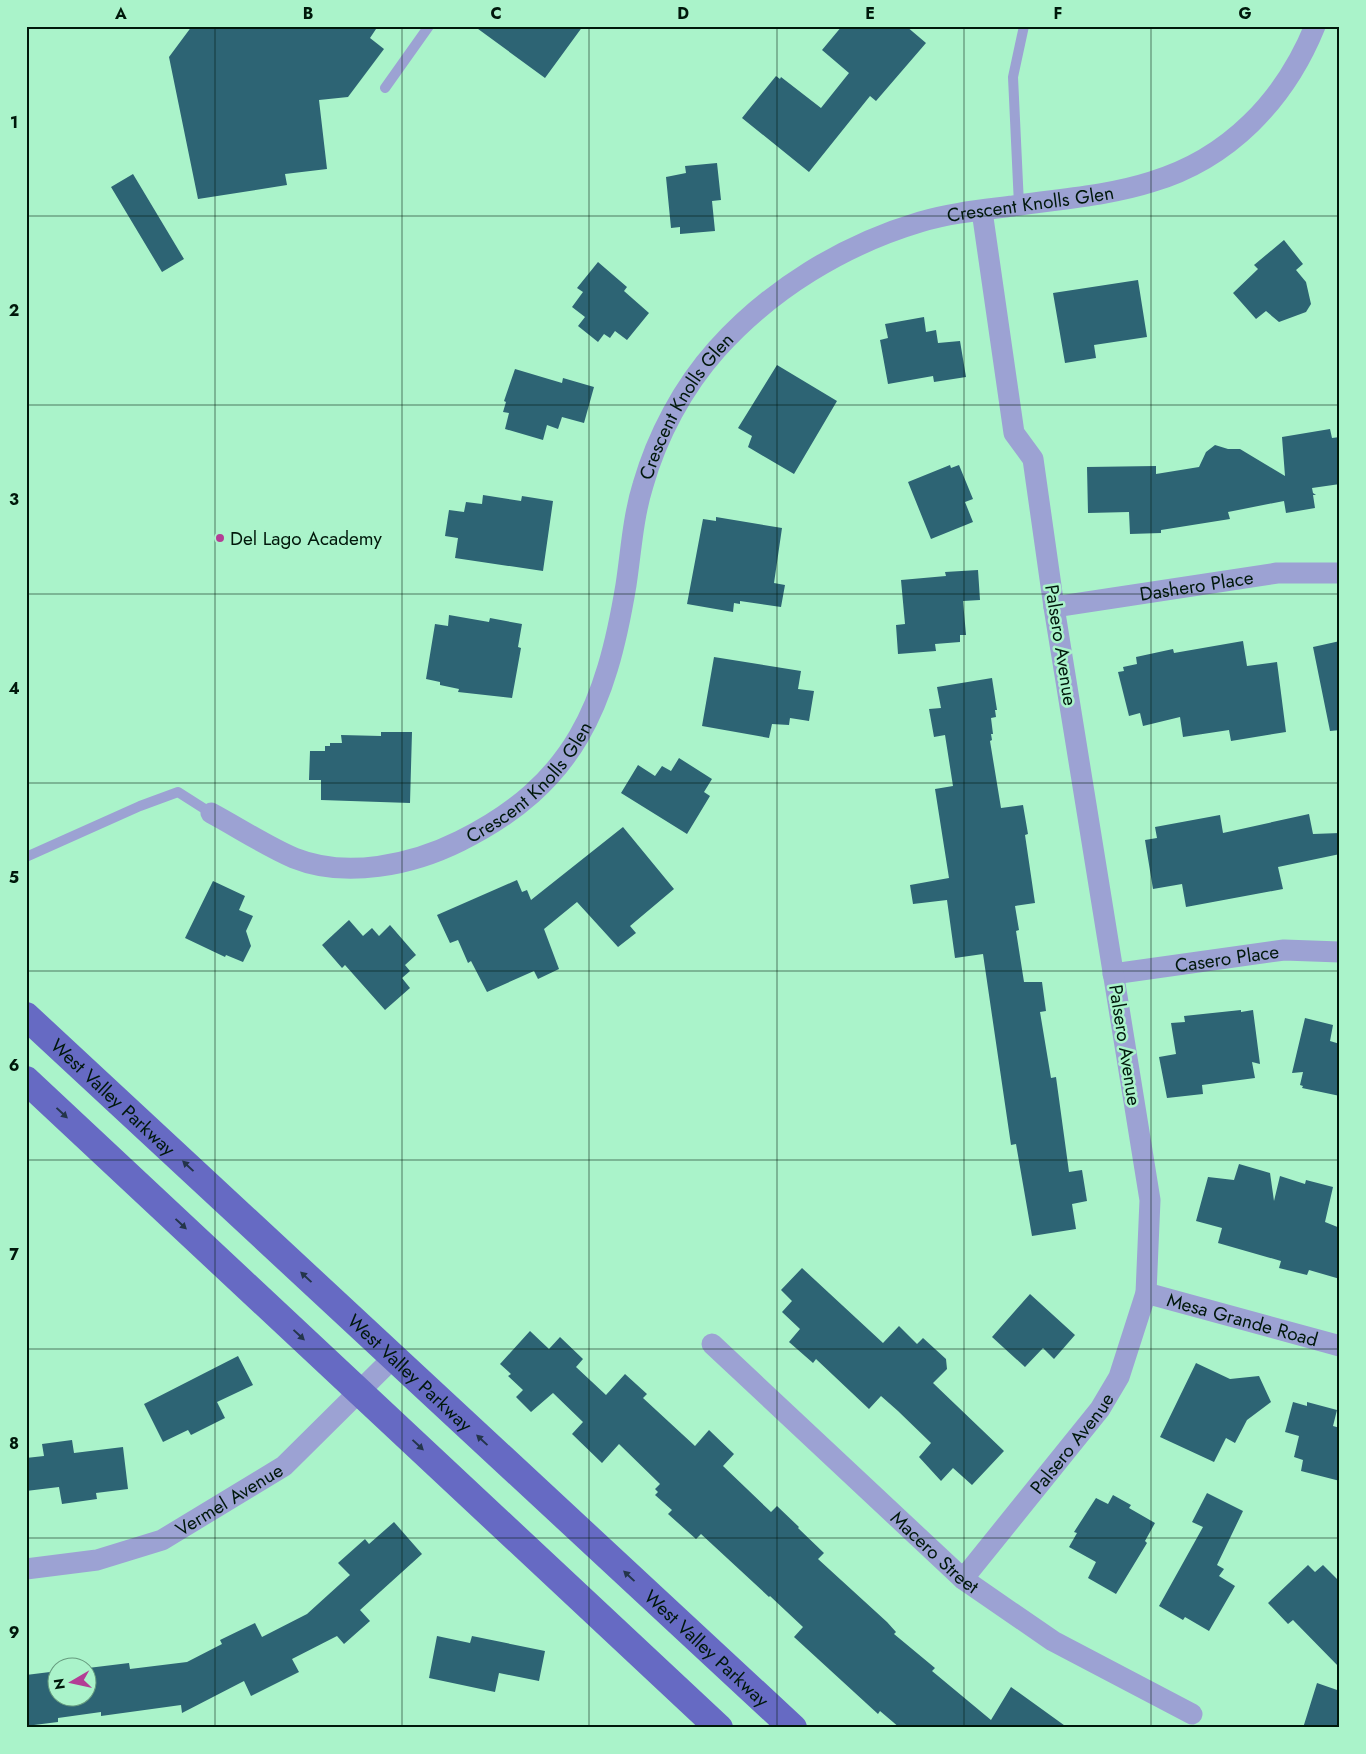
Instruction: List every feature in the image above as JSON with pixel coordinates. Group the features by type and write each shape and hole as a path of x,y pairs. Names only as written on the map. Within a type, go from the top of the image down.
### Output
{"main road":[{"name":"West Valley Parkway","path":"26,1016 793,1728"},
{"path":"26,1080 720,1728"}],"street":[{"name":"Crescent Knolls Glen","path":"211,813 294,858 339,868 381,866 420,858 494,824 522,803 546,780 575,745 606,678 620,618 642,487 662,434 687,390 715,352 754,311 801,278 841,255 882,236 922,222 982,210 1151,183 1187,169 1227,145 1260,115 1283,88 1304,54 1315,26"},
{"name":"Palsero Avenue","path":"963,1579 1100,1410 1119,1377 1146,1293 1150,1200 1054,607 1033,459 1014,433 982,210"},
{"name":"Dashero Place","path":"1054,607 1277,573 1340,573"},
{"name":"Casero Place","path":"1114,974 1284,950 1340,952"},
{"name":"Mesa Grande Road","path":"1146,1293 1340,1346"},
{"name":"Macero Street","path":"712,1344 963,1579 1053,1641 1192,1714"},
{"name":"Vermel Avenue","path":"26,1569 97,1560 162,1540 284,1466 393,1358"}],"lane":[{"path":"385,88 429,26"},
{"path":"1019,205 1013,77 1024,26"},
{"path":"26,857 140,806 178,792 211,813"}],"building":[{"path":"192,26 378,26 370,38 384,49 348,97 319,100 327,169 285,174 287,185 198,199 169,57"},
{"path":"474,26 583,26 545,78"},
{"path":"842,26 906,26 926,43 876,101 870,96 809,172 742,118 776,76 780,79 781,77 821,108 849,73 822,50"},
{"path":"717,163 721,200 712,201 715,231 680,234 680,227 671,228 666,177 686,173 685,166"},
{"path":"133,174 184,259 162,272 111,187"},
{"path":"1284,240 1303,264 1296,270 1306,282 1311,304 1306,312 1279,322 1266,311 1256,319 1233,293 1258,269 1254,265"},
{"path":"598,262 627,287 624,291 649,313 627,340 615,331 610,338 604,334 598,342 578,326 585,317 572,307 583,292 577,288"},
{"path":"1138,280 1147,337 1094,345 1096,358 1065,363 1053,293"},
{"path":"924,317 926,332 936,330 938,343 960,341 966,377 934,382 933,376 888,384 880,340 888,338 885,324"},
{"path":"777,365 837,401 794,474 748,447 752,436 738,428"},
{"path":"515,369 562,383 563,378 594,387 584,423 562,417 558,429 547,425 543,440 505,429 509,413 503,412 506,402 504,401"},
{"path":"1330,429 1332,438 1340,437 1340,484 1312,488 1313,493 1316,495 1313,495 1315,508 1286,513 1284,501 1228,512 1230,519 1161,530 1161,533 1130,534 1129,512 1088,513 1087,467 1156,466 1156,474 1199,467 1206,452 1215,445 1228,449 1240,449 1285,476 1282,437"},
{"path":"950,465 951,468 959,465 973,499 965,502 973,522 931,539 908,482"},
{"path":"483,495 521,501 522,496 553,501 543,571 455,558 458,538 445,536 449,510 464,512 466,502 482,504"},
{"path":"716,517 782,528 774,583 785,585 781,607 740,601 740,604 734,603 733,612 687,604 703,519 716,521"},
{"path":"978,570 980,600 963,601 966,635 960,635 960,642 935,644 936,651 898,654 896,625 905,624 901,580 946,576 945,572"},
{"path":"449,615 489,622 490,618 522,624 518,647 521,648 512,698 458,692 459,689 440,685 440,682 426,679 435,624 448,626"},
{"path":"1243,641 1247,666 1277,662 1286,732 1231,741 1229,730 1183,737 1180,717 1143,726 1140,713 1129,716 1118,672 1124,671 1123,667 1137,664 1136,657 1173,649 1174,653"},
{"path":"1340,641 1340,730 1330,731 1313,647"},
{"path":"714,657 801,671 798,689 814,691 809,721 790,718 789,725 772,724 769,738 702,726"},
{"path":"992,678 997,710 995,710 996,717 991,718 993,734 991,734 992,740 990,741 1001,808 1023,805 1028,834 1025,835 1035,903 1015,906 1019,930 1016,931 1024,982 1042,982 1046,1011 1040,1012 1051,1078 1056,1077 1069,1172 1082,1170 1087,1201 1072,1204 1076,1229 1032,1236 1016,1144 1011,1145 983,954 955,958 947,900 913,904 910,885 949,878 935,789 953,786 945,735 934,737 929,709 941,708 937,687"},
{"path":"381,732 412,732 410,803 321,800 321,780 309,780 310,751 325,751 325,746 330,746 330,743 342,743 341,735 381,736"},
{"path":"679,758 712,779 704,792 710,796 687,834 621,793 638,765 655,776 662,766 671,771"},
{"path":"1309,814 1313,834 1340,833 1340,854 1278,867 1283,889 1186,907 1182,884 1153,889 1145,840 1157,838 1155,827 1220,815 1223,833"},
{"path":"623,827 674,889 630,926 636,933 618,947 577,902 544,929 559,969 538,979 534,971 487,992 471,961 468,963 458,940 450,943 437,915 517,880 522,892 527,890 531,900"},
{"path":"213,881 245,896 239,910 253,916 246,931 251,946 243,962 226,955 225,957 185,938"},
{"path":"349,920 363,936 372,928 379,936 390,925 416,955 405,965 410,971 402,978 410,988 385,1010 345,965 342,968 322,945"},
{"path":"1241,1010 1241,1012 1253,1010 1260,1064 1252,1062 1255,1078 1202,1085 1203,1094 1167,1098 1159,1057 1176,1054 1171,1023 1185,1022 1184,1016"},
{"path":"1305,1018 1333,1025 1330,1041 1340,1044 1340,1096 1302,1088 1303,1086 1300,1085 1303,1072 1292,1073"},
{"path":"1239,1164 1270,1173 1274,1201 1280,1176 1305,1184 1306,1180 1333,1187 1325,1222 1340,1228 1340,1279 1309,1270 1307,1275 1279,1268 1281,1261 1218,1243 1222,1228 1196,1221 1208,1177 1234,1180"},
{"path":"802,1268 883,1343 899,1326 917,1344 923,1338 946,1359 947,1369 933,1383 1004,1451 972,1485 953,1468 941,1481 919,1457 931,1443 898,1411 881,1396 869,1409 816,1359 813,1363 789,1342 800,1329 782,1312 792,1301 781,1290"},
{"path":"1030,1294 1075,1335 1054,1359 1043,1348 1025,1367 992,1337"},
{"path":"530,1331 549,1349 560,1337 583,1359 576,1367 606,1395 625,1374 647,1394 643,1398 695,1446 709,1430 734,1454 723,1466 771,1512 777,1506 824,1553 818,1559 887,1622 896,1632 894,1634 935,1668 932,1671 991,1720 1011,1687 1068,1728 900,1728 880,1711 878,1714 794,1637 803,1627 701,1534 696,1539 668,1514 672,1510 655,1495 658,1492 655,1489 660,1484 619,1444 602,1463 572,1434 583,1422 553,1393 531,1412 516,1397 523,1390 508,1376 511,1374 500,1364"},
{"path":"238,1356 253,1385 217,1402 225,1418 191,1435 188,1430 163,1442 144,1404"},
{"path":"1196,1363 1230,1379 1259,1376 1271,1402 1247,1420 1235,1443 1226,1438 1214,1462 1160,1437"},
{"path":"1293,1402 1307,1406 1307,1402 1337,1410 1333,1426 1340,1428 1340,1481 1301,1471 1303,1460 1294,1457 1299,1436 1285,1432"},
{"path":"72,1440 74,1453 123,1447 128,1489 96,1493 97,1499 62,1504 59,1487 26,1491 26,1458 44,1456 42,1444"},
{"path":"1207,1493 1243,1511 1217,1565 1224,1569 1219,1576 1235,1586 1209,1631 1185,1617 1183,1620 1159,1606 1203,1527 1192,1522"},
{"path":"1113,1495 1131,1505 1129,1508 1155,1523 1145,1541 1147,1543 1116,1594 1088,1578 1096,1562 1069,1547 1077,1533 1074,1532 1096,1498 1108,1504"},
{"path":"394,1522 422,1554 360,1610 370,1621 344,1644 337,1636 292,1659 299,1672 251,1696 244,1681 182,1713 181,1705 101,1716 101,1712 58,1718 58,1722 26,1726 26,1675 48,1672 48,1706 98,1706 98,1667 129,1663 130,1669 187,1662 222,1644 220,1640 255,1623 262,1637 307,1614 350,1575 338,1563 365,1539 369,1544"},
{"path":"1308,1565 1315,1572 1323,1565 1340,1582 1340,1668 1293,1620 1288,1624 1268,1603"},
{"path":"437,1636 470,1643 472,1636 545,1651 539,1681 499,1673 495,1692 429,1678"},
{"path":"1317,1683 1340,1691 1340,1728 1303,1728"}],"place":[{"name":"Del Lago Academy","path":"220,538"}]}
